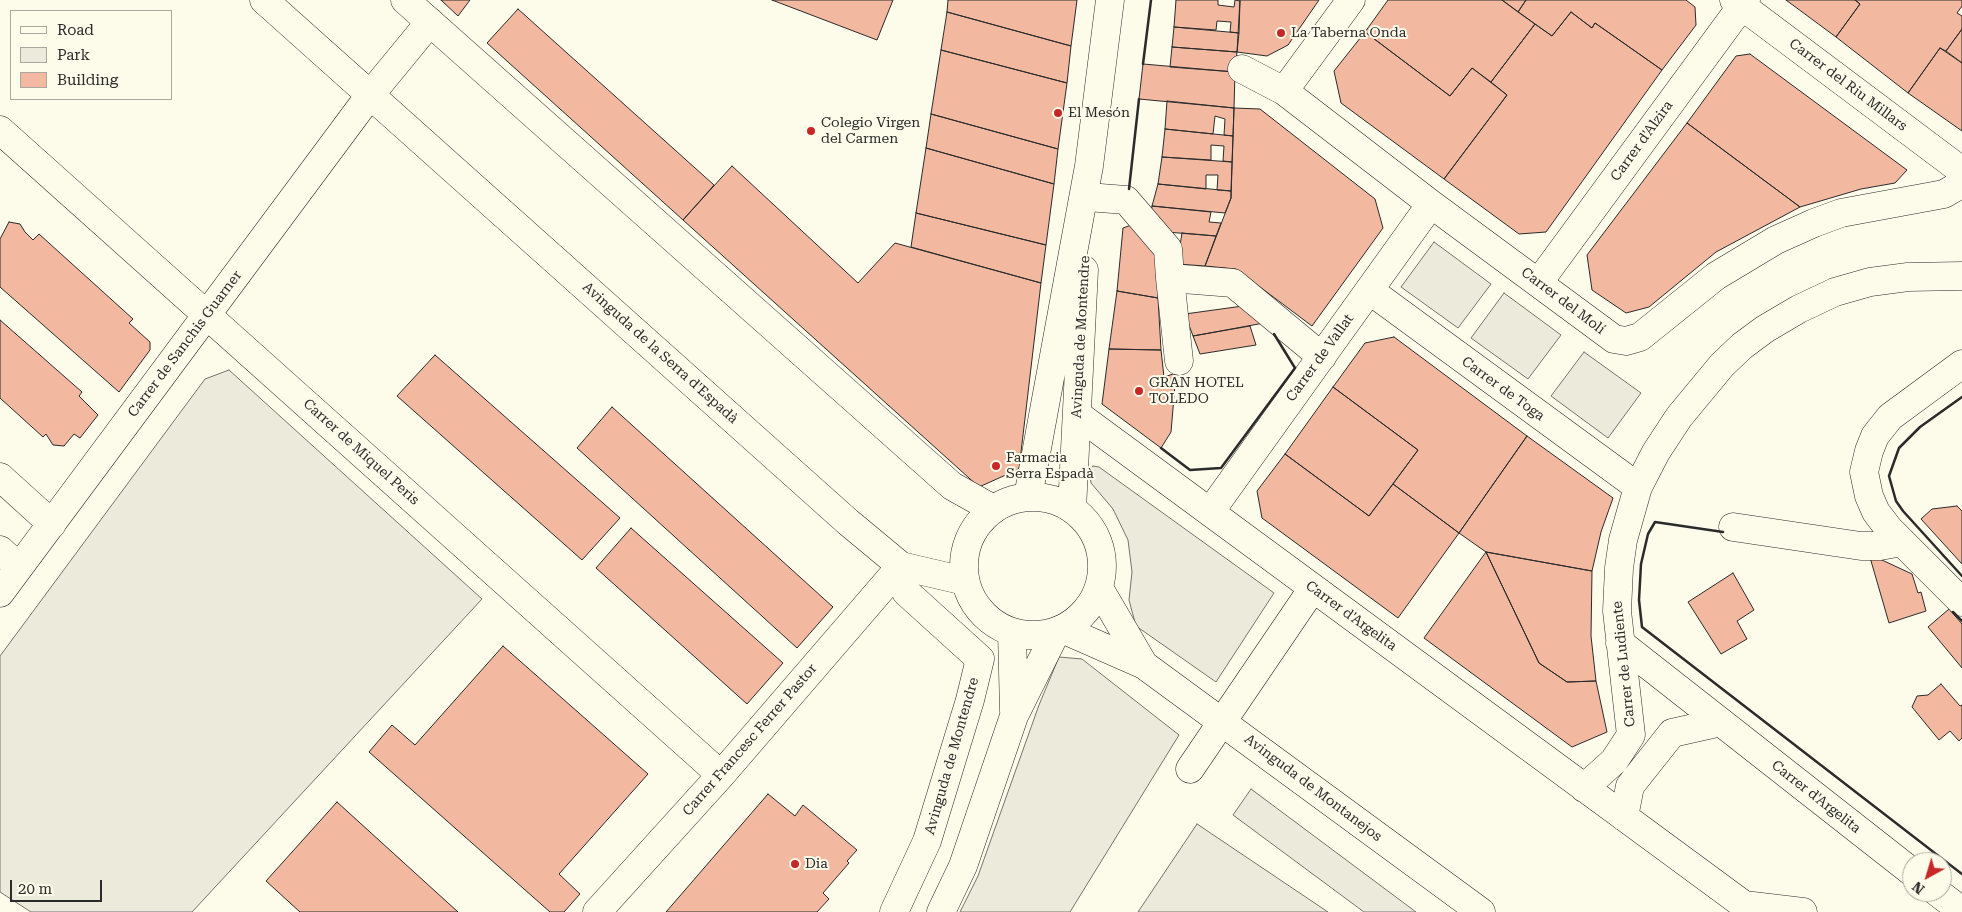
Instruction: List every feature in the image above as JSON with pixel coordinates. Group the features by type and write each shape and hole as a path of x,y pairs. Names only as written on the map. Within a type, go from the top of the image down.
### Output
{"street":[{"name":"Avinguda de la Serra d'Espadà","path":"264,0 841,515 901,566 965,581"},
{"path":"405,0 952,486 993,509"},
{"name":"Avinguda de Montendre","path":"1028,497 1089,166 1110,0"},
{"path":"1284,91 1351,0"},
{"name":"Carrer del Riu Millars","path":"1740,2 1962,171"},
{"name":"Carrer d'Alzira","path":"1539,282 1740,2"},
{"path":"370,95 430,22"},
{"name":"Carrer del Molí","path":"1242,69 1284,91 1431,204 1614,339 1626,342 1640,337 1716,276 1776,240 1841,213 1944,194 1956,187 1962,180"},
{"name":"Carrer de Sanchis Guarner","path":"0,593 10,558 52,524 370,95"},
{"name":"Carrer de Miquel Peris","path":"0,130 721,775"},
{"name":"Avinguda de Montendre","path":"1072,509 1089,166"},
{"path":"1088,197 1126,200 1168,250 1179,361"},
{"name":"Carrer de Vallat","path":"1210,512 1431,204"},
{"name":"Carrer de Ludiente","path":"1584,788 1614,760 1631,735 1617,611 1618,568 1625,533 1638,487 1656,452 1694,398 1722,365 1765,329 1835,292 1870,282 1908,277 1962,276"},
{"path":"1170,278 1233,283 1322,356"},
{"name":"Carrer de Toga","path":"1369,290 1638,487"},
{"path":"1962,364 1890,417 1875,436 1864,472 1869,496 1876,512 1902,542 1962,602"},
{"name":"Carrer d'Argelita","path":"1078,415 1744,905 1803,912"},
{"path":"0,477 52,524"},
{"path":"1028,497 1051,499 1072,509 1088,524 1099,544 1102,566 1099,588 1090,605 1078,619 1059,630 1034,635 1012,632 991,621 975,604 965,581 963,561 968,541 978,523 993,509 1009,500 1028,497"},
{"path":"1733,527 1861,546 1880,546 1902,542"},
{"name":"Avinguda de Montendre","path":"894,912 927,841 970,700 980,659 906,592 901,566"},
{"name":"Carrer Francesc Ferrer Pastor","path":"597,912 721,775 901,566"},
{"name":"Avinguda de Montanejos","path":"1099,588 1144,664"},
{"path":"1190,768 1312,588"},
{"path":"940,912 963,866 1014,716 1059,630"},
{"name":"Avinguda de Montanejos","path":"1059,630 1144,664 1481,912"},
{"path":"1012,632 1014,716"},
{"name":"Carrer d'Argelita","path":"1620,643 1902,864"},
{"path":"1631,735 1711,714"},
{"path":"1624,817 1630,786 1672,733 1711,714"},
{"path":"1950,902 1962,911"}],"green space":[{"path":"1434,242 1491,284 1458,328 1401,287"},
{"path":"1504,293 1561,335 1528,379 1471,338"},
{"path":"1584,352 1641,393 1608,438 1551,396"},
{"path":"1093,466 1099,467 1274,593 1216,682 1136,626 1129,600 1132,572 1128,540 1113,509 1091,483 1089,470"},
{"path":"1059,657 1082,659 1179,735 1070,912 960,912 978,876 1039,705"},
{"path":"1197,824 1328,912 1138,912"}],"shaded area":[{"path":"229,370 482,599 192,912 31,912 0,892 0,656 205,379"},
{"path":"1251,789 1416,912 1364,912 1233,815"}],"building":[{"path":"441,0 470,0 458,16"},
{"path":"772,0 893,0 877,40"},
{"path":"948,0 1077,0 1071,46 947,12"},
{"path":"1176,0 1218,0 1218,5 1234,7 1235,0 1240,1 1239,33 1230,32 1231,22 1217,21 1216,30 1174,27"},
{"path":"1240,0 1319,0 1288,45 1267,56 1237,52"},
{"path":"1388,0 1502,0 1535,24 1491,82 1472,68 1450,96 1365,32"},
{"path":"1502,0 1526,0 1518,12"},
{"path":"1526,0 1686,0 1695,7 1696,25 1662,70 1595,23 1592,28 1571,12 1552,36 1518,12"},
{"path":"1786,0 1855,0 1860,4 1836,37"},
{"path":"1855,0 1962,0 1962,6 1957,13 1962,16 1962,29 1946,51 1940,48 1908,93 1836,37 1860,4"},
{"path":"518,9 714,185 683,220 487,43"},
{"path":"947,12 1071,46 1067,83 941,50"},
{"path":"1571,12 1592,28 1595,23 1662,70 1546,232 1519,234 1444,179 1507,95 1491,82 1535,24 1552,36"},
{"path":"1174,27 1239,33 1237,52 1172,47"},
{"path":"1962,29 1962,63 1946,51"},
{"path":"1365,32 1450,96 1472,68 1507,95 1444,179 1341,103 1334,71"},
{"path":"1172,47 1237,52 1235,72 1170,67"},
{"path":"1940,48 1962,63 1962,131 1908,93"},
{"path":"941,50 1067,83 1058,149 931,114"},
{"path":"1750,54 1907,170 1895,183 1861,189 1800,207 1687,123 1736,56"},
{"path":"1143,64 1235,72 1234,108 1139,99"},
{"path":"1167,101 1234,108 1233,136 1224,135 1225,119 1215,116 1213,134 1165,129"},
{"path":"1234,108 1260,109 1375,199 1383,228 1312,326 1236,269 1205,266 1231,198"},
{"path":"931,114 1058,149 1054,184 926,148"},
{"path":"1687,123 1800,207 1716,252 1649,307 1626,313 1592,290 1587,255"},
{"path":"1165,129 1233,136 1232,162 1223,161 1224,146 1211,145 1211,160 1162,157"},
{"path":"926,148 1054,184 1046,245 916,213"},
{"path":"1162,157 1232,162 1231,191 1217,190 1218,175 1206,175 1206,189 1158,184"},
{"path":"732,166 858,283 895,243 1041,283 1019,469 979,487 683,220"},
{"path":"1158,184 1231,191 1231,198 1225,213 1152,206"},
{"path":"1152,206 1211,212 1209,222 1221,223 1216,236 1166,232 1151,214"},
{"path":"916,213 1046,245 1041,283 911,247"},
{"path":"9,222 20,224 33,240 39,234 133,319 129,323 150,342 150,350 119,392 0,287 0,239"},
{"path":"1137,223 1159,256 1158,298 1117,291 1123,228"},
{"path":"1182,233 1216,236 1205,266 1177,264"},
{"path":"1117,291 1158,298 1161,350 1109,349"},
{"path":"1243,306 1264,323 1193,336 1185,314"},
{"path":"0,320 82,392 79,396 98,415 80,438 74,434 64,446 53,445 46,434 43,437 0,398"},
{"path":"1250,326 1256,345 1200,354 1193,336"},
{"path":"1394,337 1527,436 1459,533 1393,484 1418,450 1333,387 1365,343"},
{"name":"GRAN HOTEL TOLEDO","path":"1109,349 1161,350 1164,377 1176,373 1171,432 1161,448 1102,404"},
{"path":"435,355 620,518 582,560 397,396"},
{"path":"1333,387 1418,450 1369,516 1285,454"},
{"path":"612,407 833,607 797,648 577,448"},
{"path":"1527,436 1613,498 1601,532 1592,571 1486,552 1459,533"},
{"path":"1285,454 1369,516 1393,484 1459,533 1398,618 1262,518 1257,491"},
{"path":"1957,506 1962,511 1962,564 1921,519 1932,509"},
{"path":"631,528 783,663 747,704 596,568"},
{"path":"1486,552 1539,663 1567,682 1596,681 1607,732 1572,747 1424,638"},
{"path":"1486,552 1592,571 1591,636 1596,681 1567,682 1539,663"},
{"path":"1869,554 1912,574 1918,593 1921,592 1926,611 1889,623"},
{"path":"1733,573 1754,610 1737,621 1747,639 1721,654 1688,602"},
{"path":"1949,609 1962,624 1962,668 1928,627"},
{"path":"503,646 648,774 559,874 580,894 564,912 550,912 369,752 392,725 415,745"},
{"path":"1941,684 1960,706 1962,705 1962,738 1959,741 1950,731 1939,740 1912,707 1917,696 1928,695"},
{"path":"768,794 795,816 803,805 857,850 847,861 849,863 823,893 829,899 817,912 666,912"},
{"path":"337,802 458,912 300,912 266,881"}],"wall":[{"path":"1143,64 1151,0"},
{"path":"1129,189 1139,99"},
{"path":"1161,448 1190,470 1221,468 1295,368 1274,334"},
{"path":"1962,397 1920,427 1899,448 1889,476 1896,501 1903,511 1962,576"},
{"path":"1723,532 1655,522 1648,534 1641,564 1639,600 1642,627 1962,874"},
{"path":"1953,612 1962,621"}],"place":[{"name":"La Taberna Onda","path":"1281,33"},
{"name":"El Mesón","path":"1058,113"},
{"name":"Colegio Virgen del Carmen","path":"811,131"},
{"name":"GRAN HOTEL TOLEDO","path":"1139,391"},
{"name":"Farmacia Serra Espadà","path":"996,466"},
{"name":"Dia","path":"795,864"}]}
